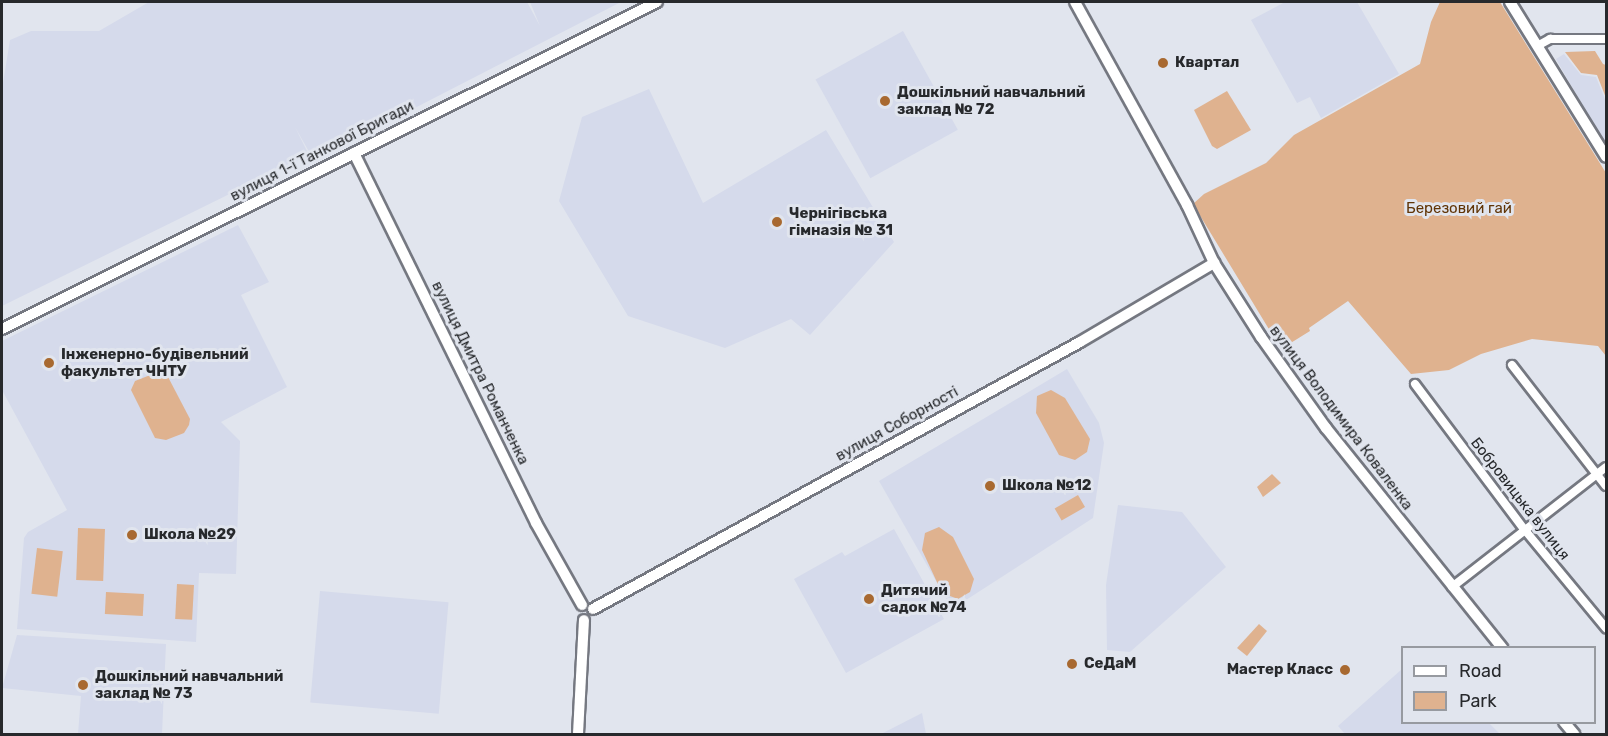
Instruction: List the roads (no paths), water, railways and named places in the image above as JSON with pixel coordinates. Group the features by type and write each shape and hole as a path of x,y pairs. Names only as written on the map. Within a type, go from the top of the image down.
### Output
{"street":[{"name":"вулиця 1-ї Танкової Бригади","path":"2,329 657,2"},
{"name":"вулиця Володимира Коваленка","path":"1075,2 1187,205 1214,263 1301,395 1500,646"},
{"path":"1510,2 1539,45 1606,157"},
{"path":"1539,45 1550,39 1606,39"},
{"name":"вулиця Дмитра Романченка","path":"354,153 531,513 588,607"},
{"name":"вулиця Соборності","path":"588,607 1080,342 1214,263"},
{"path":"1512,365 1606,486"},
{"name":"Бобровицька вулиця","path":"1415,384 1524,529 1606,628"},
{"path":"1452,587 1606,467"},
{"path":"578,735 584,620 578,613 588,607"}],"place":[{"name":"Квартал","path":"1163,63"},
{"name":"Дошкільний навчальний заклад № 72","path":"885,101"},
{"name":"Чернігівська гімназія № 31","path":"777,222"},
{"name":"Інженерно-будівельний факультет ЧНТУ","path":"49,363"},
{"name":"Школа №12","path":"990,486"},
{"name":"Школа №29","path":"132,535"},
{"name":"Дитячий садок №74","path":"869,599"},
{"name":"СеДаМ","path":"1072,664"},
{"name":"Мастер Класс","path":"1345,670"},
{"name":"Дошкільний навчальний заклад № 73","path":"83,685"}],"park label":[{"name":"Березовий гай","path":"1459,209"}]}
